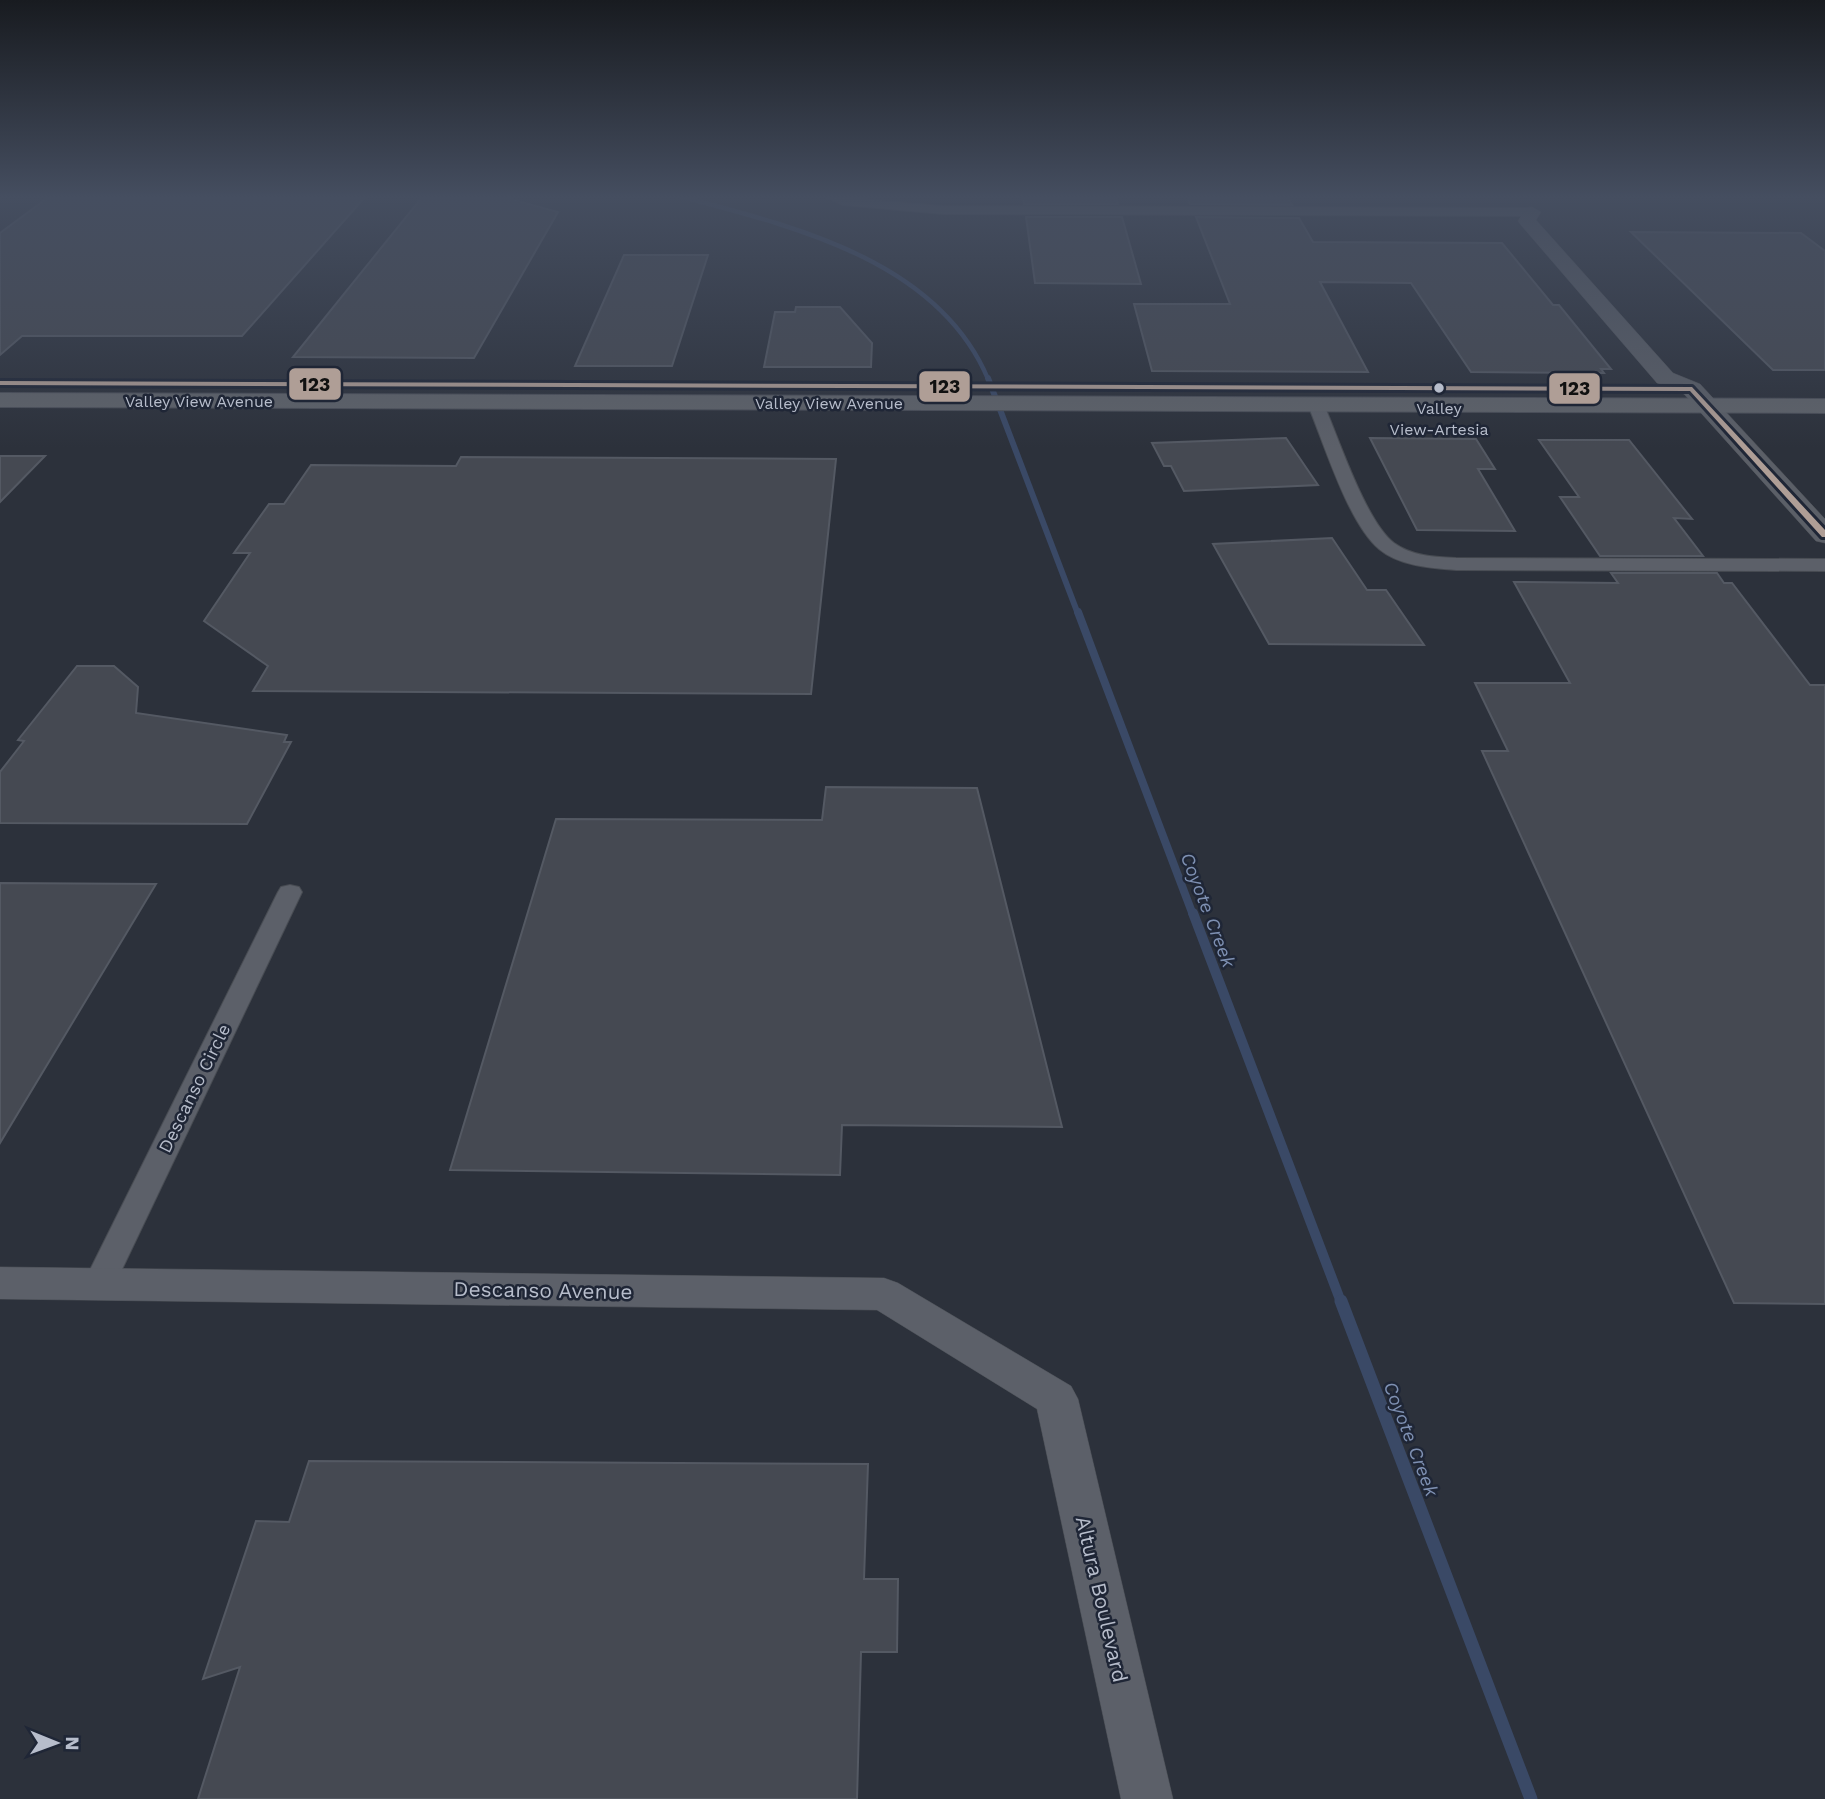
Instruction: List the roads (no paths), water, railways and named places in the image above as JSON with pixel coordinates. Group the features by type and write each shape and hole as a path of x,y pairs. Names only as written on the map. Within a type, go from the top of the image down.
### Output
{"main road":[{"path":"1579,280 1665,378 1697,388 1825,535"},
{"name":"Valley View Avenue","path":"0,383 1067,396 1697,388 1825,389"},
{"name":"Valley View Avenue","path":"1067,396 1316,405 1697,388 1825,406"},
{"name":"Valley View Avenue","path":"0,400 921,395"}],"street":[{"path":"1316,405 1374,534 1398,553 1429,563 1825,565"},
{"name":"Descanso Circle","path":"99,1284 289,892"},
{"name":"Descanso Avenue","path":"0,1283 884,1294 1056,1399"},
{"name":"Altura Boulevard","path":"1056,1399 1147,1799"}],"waterway":[{"name":"Coyote Creek","path":"902,280 935,304 965,338 988,379"},
{"name":"Coyote Creek","path":"988,378 1078,614"},
{"name":"Coyote Creek","path":"1078,612 1193,915"},
{"name":"Coyote Creek","path":"1193,913 1341,1302"},
{"name":"Coyote Creek","path":"1341,1301 1531,1799"}],"place":[{"name":"Valley View-Artesia","path":"1439,388"}]}
